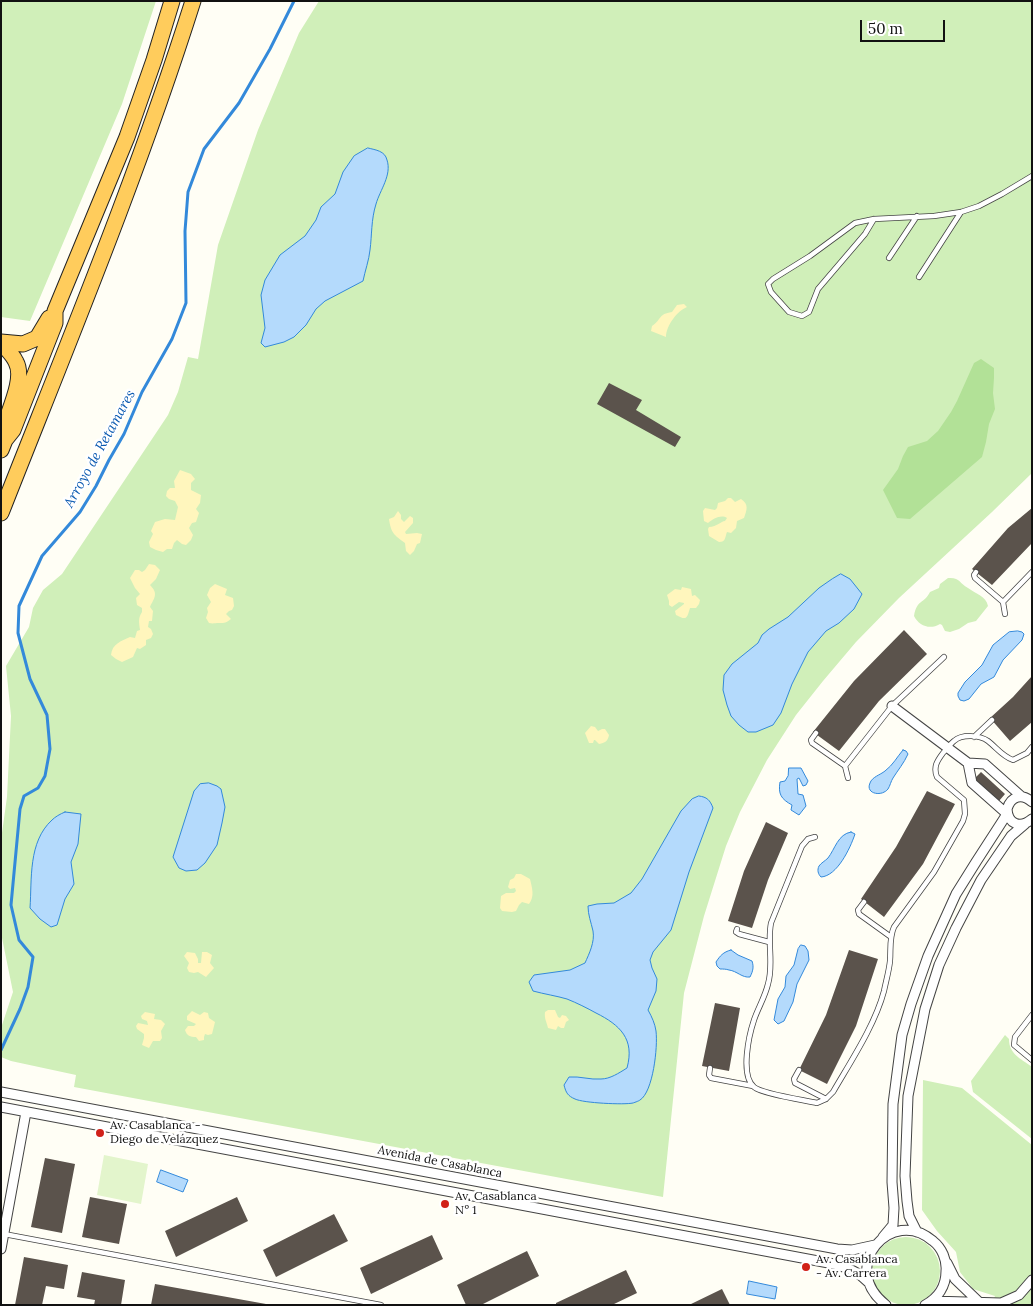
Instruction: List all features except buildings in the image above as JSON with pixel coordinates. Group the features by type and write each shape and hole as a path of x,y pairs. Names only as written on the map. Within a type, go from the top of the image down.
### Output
{"highway":[{"path":"1,342 23,344 37,338 47,320 55,311 126,137 172,1"},
{"path":"1,513 136,168 193,1"},
{"path":"3,445 13,430 55,323 55,311"},
{"path":"1,342 18,363 18,386 4,426 3,445"}],"street":[{"path":"892,706 968,763 985,764 1028,797"},
{"path":"968,763 972,783 1007,814 1013,822 1017,824 1029,821"},
{"path":"886,1305 878,1302 868,1282 866,1269 868,1257 893,1226 893,1104 902,1035 928,956 956,894 999,828 1012,800 1016,797 1028,797"},
{"path":"917,1232 909,1216 907,1200 908,1096 925,1009 939,965 981,880 1011,836 1029,821"},
{"name":"Avenida de Casablanca","path":"1,1092 837,1249 852,1250 875,1246"},
{"path":"1,1106 834,1264 860,1274 868,1282"},
{"path":"1,1249 26,1112"},
{"path":"883,1237 894,1232 906,1230 928,1236 937,1244 955,1279 979,1302"},
{"path":"928,1303 940,1293 945,1282 945,1258"},
{"path":"928,1303 1001,1303 1019,1294 1032,1280"}],"lane":[{"path":"874,219 865,234 818,289 809,312 802,316 789,312 771,292 768,284 773,279 810,256 855,223 874,219 934,216 961,212 979,206 1032,176"},
{"path":"919,277 961,212"},
{"path":"889,258 917,216"},
{"path":"976,572 975,578 1003,602 1005,614"},
{"path":"1003,602 1032,572"},
{"path":"846,766 892,706 944,657"},
{"path":"974,737 992,720"},
{"path":"816,733 811,740 812,743 846,766 848,778"},
{"path":"710,1068 709,1075 711,1078 752,1086 761,1091 817,1103 826,1099 834,1092 869,1027 883,994 894,927 934,872 963,821 965,814 964,800 938,777 935,772 935,765 948,747 958,738 974,737 986,740 1005,758 1013,760 1027,753 1032,747"},
{"path":"752,1086 746,1070 747,1051 752,1026 771,971 769,933 771,923 802,846 808,839 815,837"},
{"path":"864,902 858,910 859,914 891,937"},
{"path":"737,929 736,932 739,934 769,942"},
{"path":"1032,1015 1014,1037 1014,1045 1032,1060"},
{"path":"799,1070 794,1079 795,1082 826,1099"},
{"path":"4,1234 381,1305"}],"green space":[{"path":"1,1 156,1 122,104 30,321 1,317"},
{"path":"319,1 1032,1 1032,473 899,598 856,642 796,715 767,760 740,812 726,846 704,916 684,993 663,1197 74,1087 76,1075 11,1061 1,1057 1,1028 13,992 1,933 1,840 7,797 11,716 6,666 29,627 33,608 43,590 62,574 168,415 178,392 188,357 198,359 218,245 258,130 299,33"},
{"path":"981,359 994,368 993,393 995,409 989,424 982,457 910,519 897,518 883,490 898,469 908,447 927,441 938,431 957,401 974,363"},
{"path":"948,578 957,579 985,600 988,606 976,621 950,632 945,631 940,624 932,627 922,625 914,616 919,604 930,592 939,588 940,584"},
{"path":"1005,1035 1009,1039 1013,1052 1032,1067 1032,1139 973,1092 971,1081"},
{"path":"923,1080 962,1088 1032,1145 1032,1305 991,1305 995,1296 973,1289 960,1272 956,1252 937,1231 922,1210"},
{"path":"104,1155 148,1164 141,1204 97,1195"},
{"path":"906,1237 919,1240 930,1247 937,1258 940,1271 937,1284 930,1295 919,1302 906,1305 893,1302 882,1295 875,1284 872,1271 875,1258 882,1247 893,1240"}],"sand":[{"path":"684,304 687,307 673,319 666,337 651,331 652,326 662,315 672,312 677,305"},
{"path":"180,470 191,474 195,479 191,483 191,490 201,495 200,503 196,509 199,513 196,522 192,523 189,528 193,535 191,540 186,545 177,540 172,549 167,549 163,552 150,547 149,542 153,534 151,531 155,522 165,519 175,520 178,507 175,501 166,496 170,488 175,488 174,481"},
{"path":"728,498 735,502 741,499 746,505 746,510 744,518 737,521 736,528 731,533 727,532 724,540 719,542 709,536 708,529 725,521 727,518 720,517 708,523 704,521 703,511 705,508 715,510 718,503"},
{"path":"398,511 404,522 410,516 413,518 413,523 405,532 406,534 422,534 420,543 417,544 410,555 406,551 405,543 396,536 391,528 389,519 394,517"},
{"path":"149,564 155,565 160,570 156,579 150,585 155,594 150,607 153,611 152,621 149,621 148,627 153,634 151,638 146,640 146,645 140,649 137,648 133,657 122,662 111,655 113,648 130,637 135,638 137,631 140,630 139,618 142,612 142,608 137,605 136,598 140,594 130,578 135,570 142,572"},
{"path":"215,584 227,589 225,595 233,598 234,606 226,614 231,619 225,622 209,623 206,618 207,608 211,602 207,595 210,588"},
{"path":"682,587 691,589 692,596 695,595 700,600 696,608 690,608 686,618 676,615 675,611 684,603 679,602 672,607 669,605 667,595 675,589 681,590"},
{"path":"591,726 595,727 598,731 605,729 609,735 608,739 599,744 595,740 593,743 589,743 585,733"},
{"path":"516,874 521,874 530,879 531,901 529,904 522,902 516,911 502,911 500,908 501,896 516,891 515,888 510,889 508,887 510,880"},
{"path":"187,952 195,953 198,963 201,963 202,952 212,955 210,963 214,968 206,977 198,972 189,972 187,968 189,963 184,956"},
{"path":"555,1010 560,1018 562,1015 566,1016 569,1020 564,1028 558,1026 556,1030 548,1028 545,1012"},
{"path":"192,1011 200,1015 204,1012 208,1013 209,1018 215,1022 212,1034 205,1034 204,1040 199,1041 196,1037 189,1036 185,1030 188,1026 196,1024 187,1020 187,1016"},
{"path":"145,1012 155,1014 154,1019 161,1020 165,1024 161,1031 162,1038 160,1041 153,1041 149,1048 142,1045 144,1034 136,1026 138,1023 148,1025 147,1021 142,1019 141,1016"}],"water":[{"path":"368,148 380,151 386,157 388,171 374,210 369,254 363,281 325,301 316,309 306,325 294,337 265,347 261,343 265,328 261,295 265,280 280,255 305,236 316,220 321,207 335,194 343,172 354,156"},
{"path":"841,574 850,579 862,594 854,609 839,623 826,631 808,652 792,684 781,713 773,725 756,732 748,732 731,716 723,690 724,675 732,664 758,643 762,635 788,617 819,588"},
{"path":"1018,631 1024,634 1022,640 1003,660 994,677 981,684 969,699 960,700 958,693 965,682 982,665 993,645 1009,632"},
{"path":"903,750 908,754 888,789 878,794 872,792 869,787 871,781 888,769"},
{"path":"789,768 801,768 808,781 803,786 799,778 797,779 798,794 803,795 806,806 799,815 791,810 792,805 785,801 779,790 780,782 785,781 788,776"},
{"path":"209,783 221,789 225,807 217,845 205,863 197,870 186,871 179,868 173,857 194,791 200,784"},
{"path":"699,796 708,799 713,808 689,872 671,930 653,952 650,960 657,979 656,991 648,1010 655,1026 656,1038 654,1068 648,1088 640,1100 633,1103 586,1102 575,1099 568,1094 564,1085 569,1077 604,1079 624,1070 627,1068 629,1058 627,1041 624,1034 605,1018 567,999 533,991 529,982 534,975 570,970 585,963 593,939 588,906 614,903 631,893 642,879 681,811 692,799"},
{"path":"65,812 81,814 78,844 71,862 74,884 65,899 57,925 51,927 30,908 33,861 35,850 44,829 53,819"},
{"path":"851,832 855,834 842,861 832,872 821,877 818,872 819,866 828,858 840,839"},
{"path":"801,945 805,946 808,951 809,960 797,984 793,1002 784,1021 778,1024 774,1020 778,999 785,987 786,976 794,965 798,949"},
{"path":"731,950 752,961 753,969 750,977 726,969 720,969 717,966 716,962 720,956"},
{"path":"161,1170 188,1180 183,1192 157,1182"},
{"path":"749,1281 777,1287 775,1299 747,1294"}],"waterway":[{"name":"Arroyo de Retamares","path":"1,1050 28,987 33,957 19,940 11,905 20,809 24,796 38,788 45,776 50,749 47,715 30,679 18,633 19,606 42,556 80,512 96,486 124,434 142,392 172,339 186,303 185,231 188,192 204,149 239,103 270,49 294,1"}],"place":[{"name":"Av. Casablanca - Diego de Velázquez","path":"100,1133"},
{"name":"Av. Casablanca Nº 1","path":"445,1204"},
{"name":"Av. Casablanca - Av. Carrera","path":"806,1267"}]}
